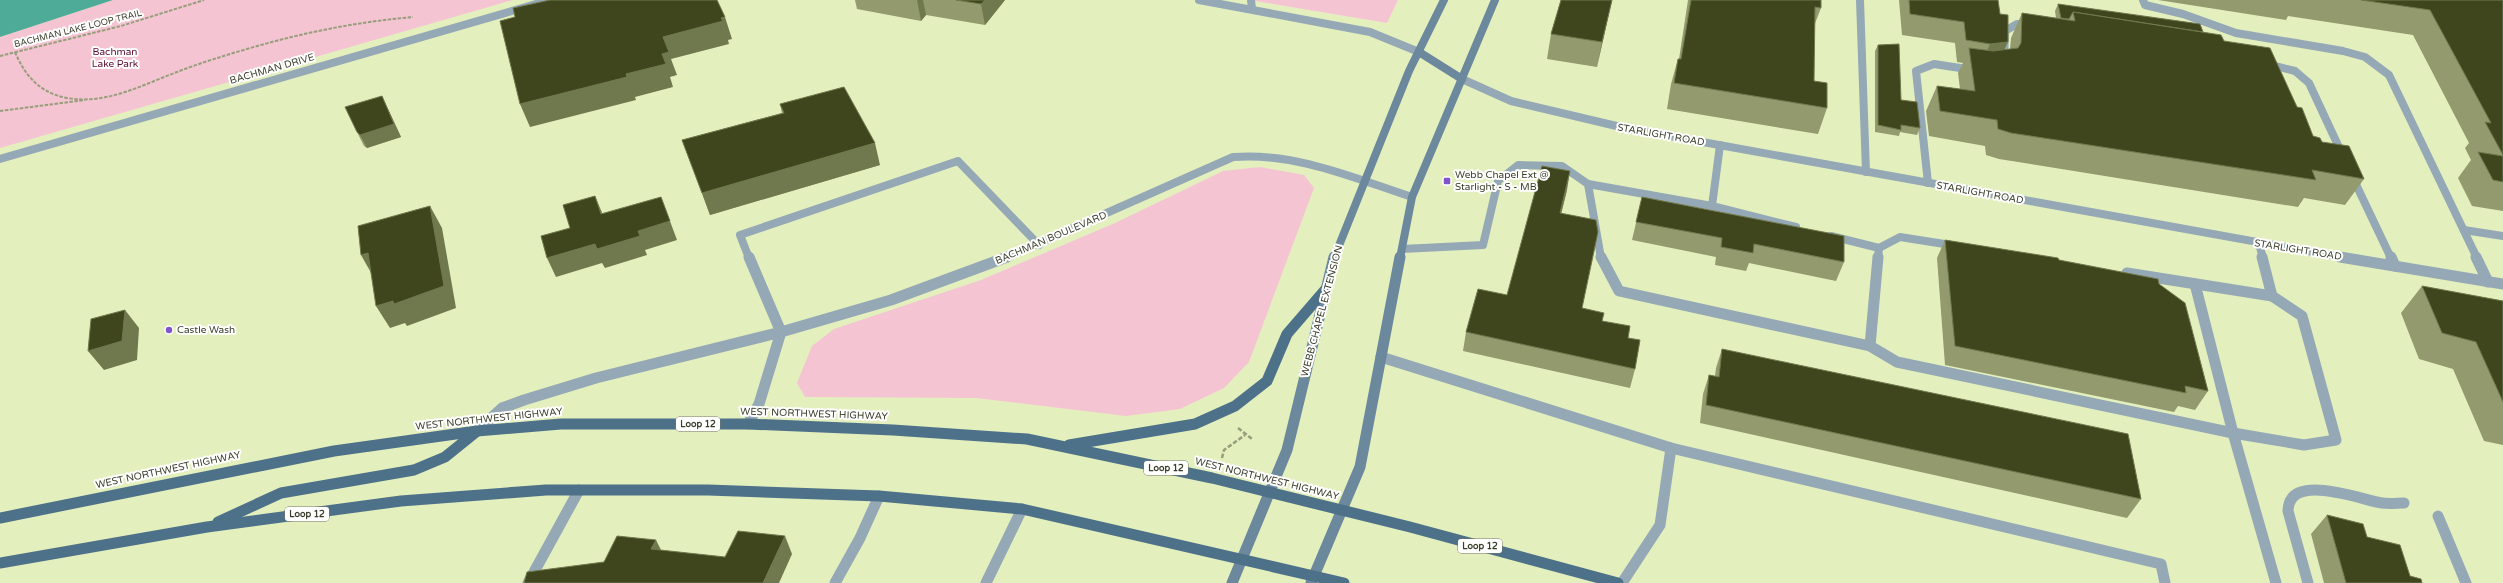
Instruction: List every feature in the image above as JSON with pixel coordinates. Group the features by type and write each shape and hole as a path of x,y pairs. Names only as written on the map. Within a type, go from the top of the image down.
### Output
{"main road":[{"name":"WEBB CHAPEL EXTENSION","path":"1232,583 1287,450 1336,250 1419,52 1444,0"},
{"path":"1312,579 1360,467 1412,197 1495,0"},
{"path":"1419,52 1462,79"},
{"path":"1061,446 1195,424 1236,406 1267,381 1287,334 1325,290"},
{"name":"WEST NORTHWEST HIGHWAY","path":"0,518 334,451 477,431 561,424 748,424 1027,439 1270,492 1618,583"},
{"path":"207,527 281,493 414,470 445,457 477,431"},
{"name":"Loop 12","path":"0,563 207,527 400,501 579,490 708,490 879,496 1022,509 1242,560 1312,579 1344,583"}],"street":[{"name":"BACHMAN DRIVE","path":"0,159 550,0"},
{"path":"1199,0 1370,32 1419,52"},
{"path":"1250,0 1252,9"},
{"path":"1860,0 1866,172"},
{"path":"2143,0 2145,5 2184,14 2236,33 2343,51 2365,57 2389,75 2488,282"},
{"path":"1996,69 2004,68 2006,31 2017,24 2041,28"},
{"path":"2254,62 2295,71 2309,83 2395,266"},
{"path":"1928,184 1916,71 1934,64 1981,71"},
{"name":"STARLIGHT ROAD","path":"1462,79 1511,101 1570,117 2259,244 2503,284"},
{"path":"1712,206 1720,145"},
{"name":"BACHMAN BOULEVARD","path":"477,431 502,408 524,400 596,378 832,319 940,284 1039,245 1208,166 1233,157 1264,156 1322,168 1412,197"},
{"path":"748,424 759,404 781,332 767,303 740,235 958,161 1039,245"},
{"path":"1402,249 1483,245 1498,181 1518,164 1562,166 1588,184 1712,206 1803,229"},
{"path":"1588,184 1601,258 1619,291 1870,346 1897,362 2233,433 2304,445 2336,440 2302,316 2272,296 2118,272"},
{"path":"2464,230 2503,236"},
{"path":"1818,233 1879,248 1900,237 1970,248"},
{"path":"2259,244 2272,296"},
{"path":"1870,346 1879,248"},
{"path":"2195,284 2233,433 2276,583"},
{"path":"1381,357 1671,448 2162,564 2165,583"},
{"path":"1622,583 1660,525 1671,448"},
{"path":"528,583 579,490"},
{"path":"2308,583 2288,511 2289,501 2295,494 2306,491 2320,490 2384,503 2404,502"},
{"path":"835,583 860,538 879,496"},
{"path":"986,583 1022,509"},
{"path":"2438,516 2466,583"}],"path":[{"name":"BACHMAN LAKE LOOP TRAIL","path":"0,56 121,26 204,0"},
{"path":"0,111 94,99 129,92 192,66 319,30 419,16"},
{"path":"15,52 25,74 42,90 70,98 94,99"},
{"path":"1236,426 1252,439"},
{"path":"1221,460 1224,450 1245,434"}],"green space":[{"name":"Bachman Lake Park","path":"113,0 513,0 0,148 0,37"},
{"path":"1249,0 1398,0 1387,23"},
{"path":"1260,167 1304,175 1314,188 1249,362 1224,388 1180,409 1126,416 976,398 805,397 797,383 812,346 834,329 981,280 1115,223 1223,171"}],"water":[{"path":"0,0 113,0 0,37"}],"building":[{"path":"550,0 717,0 725,17 721,18 723,21 663,37 669,52 662,54 666,64 626,74 627,77 520,104 500,21 515,17 513,8"},
{"path":"956,0 985,0 981,4"},
{"path":"1561,0 1612,0 1602,42 1551,34"},
{"path":"1691,0 1821,0 1821,8 1815,7 1814,81 1827,83 1827,108 1674,83 1678,59 1681,59"},
{"path":"1909,0 1998,0 2000,14 2008,15 2008,42 1990,44 1966,40 1964,22 1910,14"},
{"path":"2361,0 2503,0 2503,155 2485,122 2491,123 2430,10"},
{"path":"2058,4 2200,24 2203,32 2073,12 2069,19 2061,18"},
{"path":"2073,12 2221,35 2224,41 2270,48 2297,107 2302,108 2313,136 2320,138 2322,142 2349,146 2364,179 2312,170 2316,180 2011,133 1998,129 1997,120 1940,111 1937,86 1975,91 1969,48 1993,51 2018,48 2021,43 2022,13 2075,21"},
{"path":"1899,44 1901,100 1917,102 1920,128 1901,125 1901,130 1878,125 1878,45"},
{"path":"844,87 875,143 702,193 682,140 784,113 780,104"},
{"path":"382,96 394,124 360,135 357,132 345,107"},
{"path":"2478,152 2503,156 2503,182 2493,180"},
{"path":"1542,166 1570,171 1560,213 1596,220 1598,232 1582,308 1604,313 1602,321 1630,326 1628,338 1640,340 1635,369 1466,332 1478,289 1507,295"},
{"path":"595,196 601,214 661,197 670,221 638,231 640,236 597,249 595,244 547,258 541,236 570,228 563,205"},
{"path":"1642,197 1844,236 1844,262 1754,244 1753,253 1721,247 1722,238 1636,222"},
{"path":"430,206 444,286 394,304 393,301 376,306 368,253 361,255 358,226"},
{"path":"1945,240 2058,258 2059,260 2158,279 2159,284 2185,303 2208,391 2185,386 2186,393 1955,346"},
{"path":"2422,286 2503,301 2503,402 2476,342 2442,333"},
{"path":"125,310 122,341 88,351 91,319"},
{"path":"1722,349 2128,434 2141,499 1706,405 1709,375 1719,377"},
{"path":"2327,515 2363,524 2367,537 2400,545 2410,576 2421,579 2422,583 2346,583"},
{"path":"738,531 785,536 763,583 524,583 527,572 604,562 617,536 656,540 651,549 725,557"}],"place":[{"name":"Webb Chapel Ext @ Starlight - S - MB","path":"1447,181"},
{"name":"Castle Wash","path":"169,330"}]}
